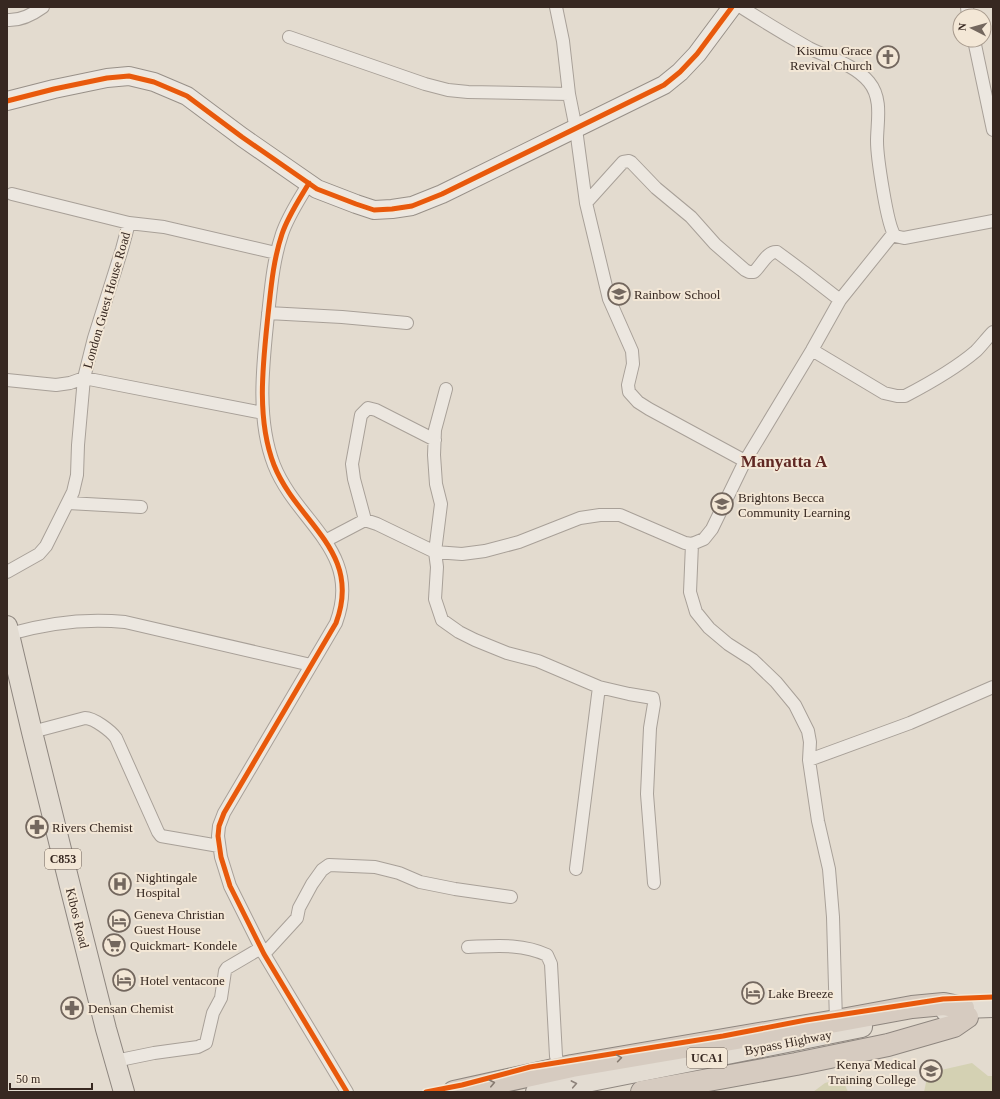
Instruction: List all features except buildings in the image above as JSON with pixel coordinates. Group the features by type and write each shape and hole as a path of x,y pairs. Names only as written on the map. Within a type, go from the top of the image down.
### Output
{"highway":[{"path":"454,1092 559,1068 912,1007 944,1004 965,1013 954,1026 888,1045 642,1092"}],"main road":[{"name":"Kibos Road","path":"8,630 12,664 32,732 124,1092"},
{"name":"Bypass Highway","path":"536,1092 878,1024 993,1008"},
{"name":"Bypass Highway","path":"592,1092 881,1036 965,1013"}],"street":[{"path":"7,20 25,17 43,7"},
{"path":"556,7 563,41 569,94 576,129 586,203 609,299 632,351 633,364 628,385 629,392 638,402 649,409 745,461"},
{"path":"7,101 54,88 107,78 129,76 154,82 187,96 242,137 317,189 374,210 412,206 442,194 664,85 680,72 697,54 732,7"},
{"path":"741,7 810,48 856,70 869,83 875,93 878,105 877,142 886,204 893,234 897,237 904,238 993,221"},
{"path":"289,37 426,84 448,90 569,94"},
{"path":"976,48 990,99 993,130"},
{"path":"586,203 622,162 629,161 656,188 690,217 715,244 745,270 754,272 769,254 777,252 840,300"},
{"path":"309,183 289,218 282,233 276,253 264,348 263,413 268,450 281,481 300,509 331,548 340,570 341,607 336,624 265,741 224,813 219,831 219,846 230,886 262,951 347,1092"},
{"path":"12,194 129,223"},
{"name":"London Guest House Road","path":"7,572 41,552 52,535 73,492 77,475 84,378 94,338 129,223 164,227 276,253"},
{"path":"325,541 365,520 384,527 435,552 462,554 485,551 519,542 580,518 600,515 620,515 678,541 692,544 704,539 712,529 745,461 812,350 840,300 893,234"},
{"path":"268,313 342,317 407,323"},
{"path":"812,350 884,393 905,396 932,382 964,360 977,350 993,332"},
{"path":"7,380 56,385 70,384 84,378 263,413"},
{"path":"446,389 435,430 434,463 441,504 435,552 438,567 435,599 442,620 459,632 507,653 538,662 599,687 650,697 654,700 650,728 647,794 654,883"},
{"path":"365,520 354,479 352,464 361,415 368,408 376,410 435,440"},
{"path":"68,503 141,507"},
{"path":"692,544 690,592 696,612 709,628 728,644 752,660 787,694 798,710 808,731 810,742 809,760 818,820 829,869 833,917 836,1021"},
{"path":"8,630 96,620 125,622 311,665"},
{"path":"576,869 599,687"},
{"path":"809,760 910,722 993,687"},
{"path":"32,732 85,718 92,720 113,734 116,738 139,792 161,836 219,846"},
{"path":"115,1061 154,1053 198,1047 206,1043 213,1013 221,998 225,971 227,968 262,951 297,918 299,908 312,884 322,870 329,865 375,868 399,872 420,882 455,889 511,897"},
{"path":"468,947 501,946 525,948 547,955 551,964 556,1056 559,1068"}],"shaded area":[{"path":"972,1063 988,1076 993,1076 993,1092 924,1092 928,1073"},
{"path":"842,1078 848,1092 813,1092 825,1083"}],"cycle path":[{"path":"7,101 107,78 129,76 154,82 187,96 242,137 317,189 374,210 392,209 412,206 442,194 664,85 680,72 697,54 732,7"},
{"path":"309,183 287,221 276,254 264,352 262,391 263,410 268,447 274,465 284,485 324,539 334,557 341,576 342,598 336,623 224,813 219,826 218,836 221,857 230,886 264,954 347,1092"},
{"path":"426,1092 462,1085 530,1067 723,1036 806,1020 943,999 993,997"}],"place":[{"name":"Kisumu Grace Revival Church","path":"888,57"},
{"name":"Rainbow School","path":"619,294"},
{"name":"Brightons Becca Community Learning","path":"722,504"},
{"name":"Rivers Chemist","path":"37,827"},
{"name":"Nightingale Hospital","path":"120,884"},
{"name":"Geneva Christian Guest House","path":"119,921"},
{"name":"Quickmart- Kondele","path":"114,945"},
{"name":"Hotel ventacone","path":"124,980"},
{"name":"Lake Breeze","path":"753,993"},
{"name":"Densan Chemist","path":"72,1008"},
{"name":"Kenya Medical Training College","path":"931,1071"}],"district":[{"name":"Manyatta A","path":"784,461"}]}
